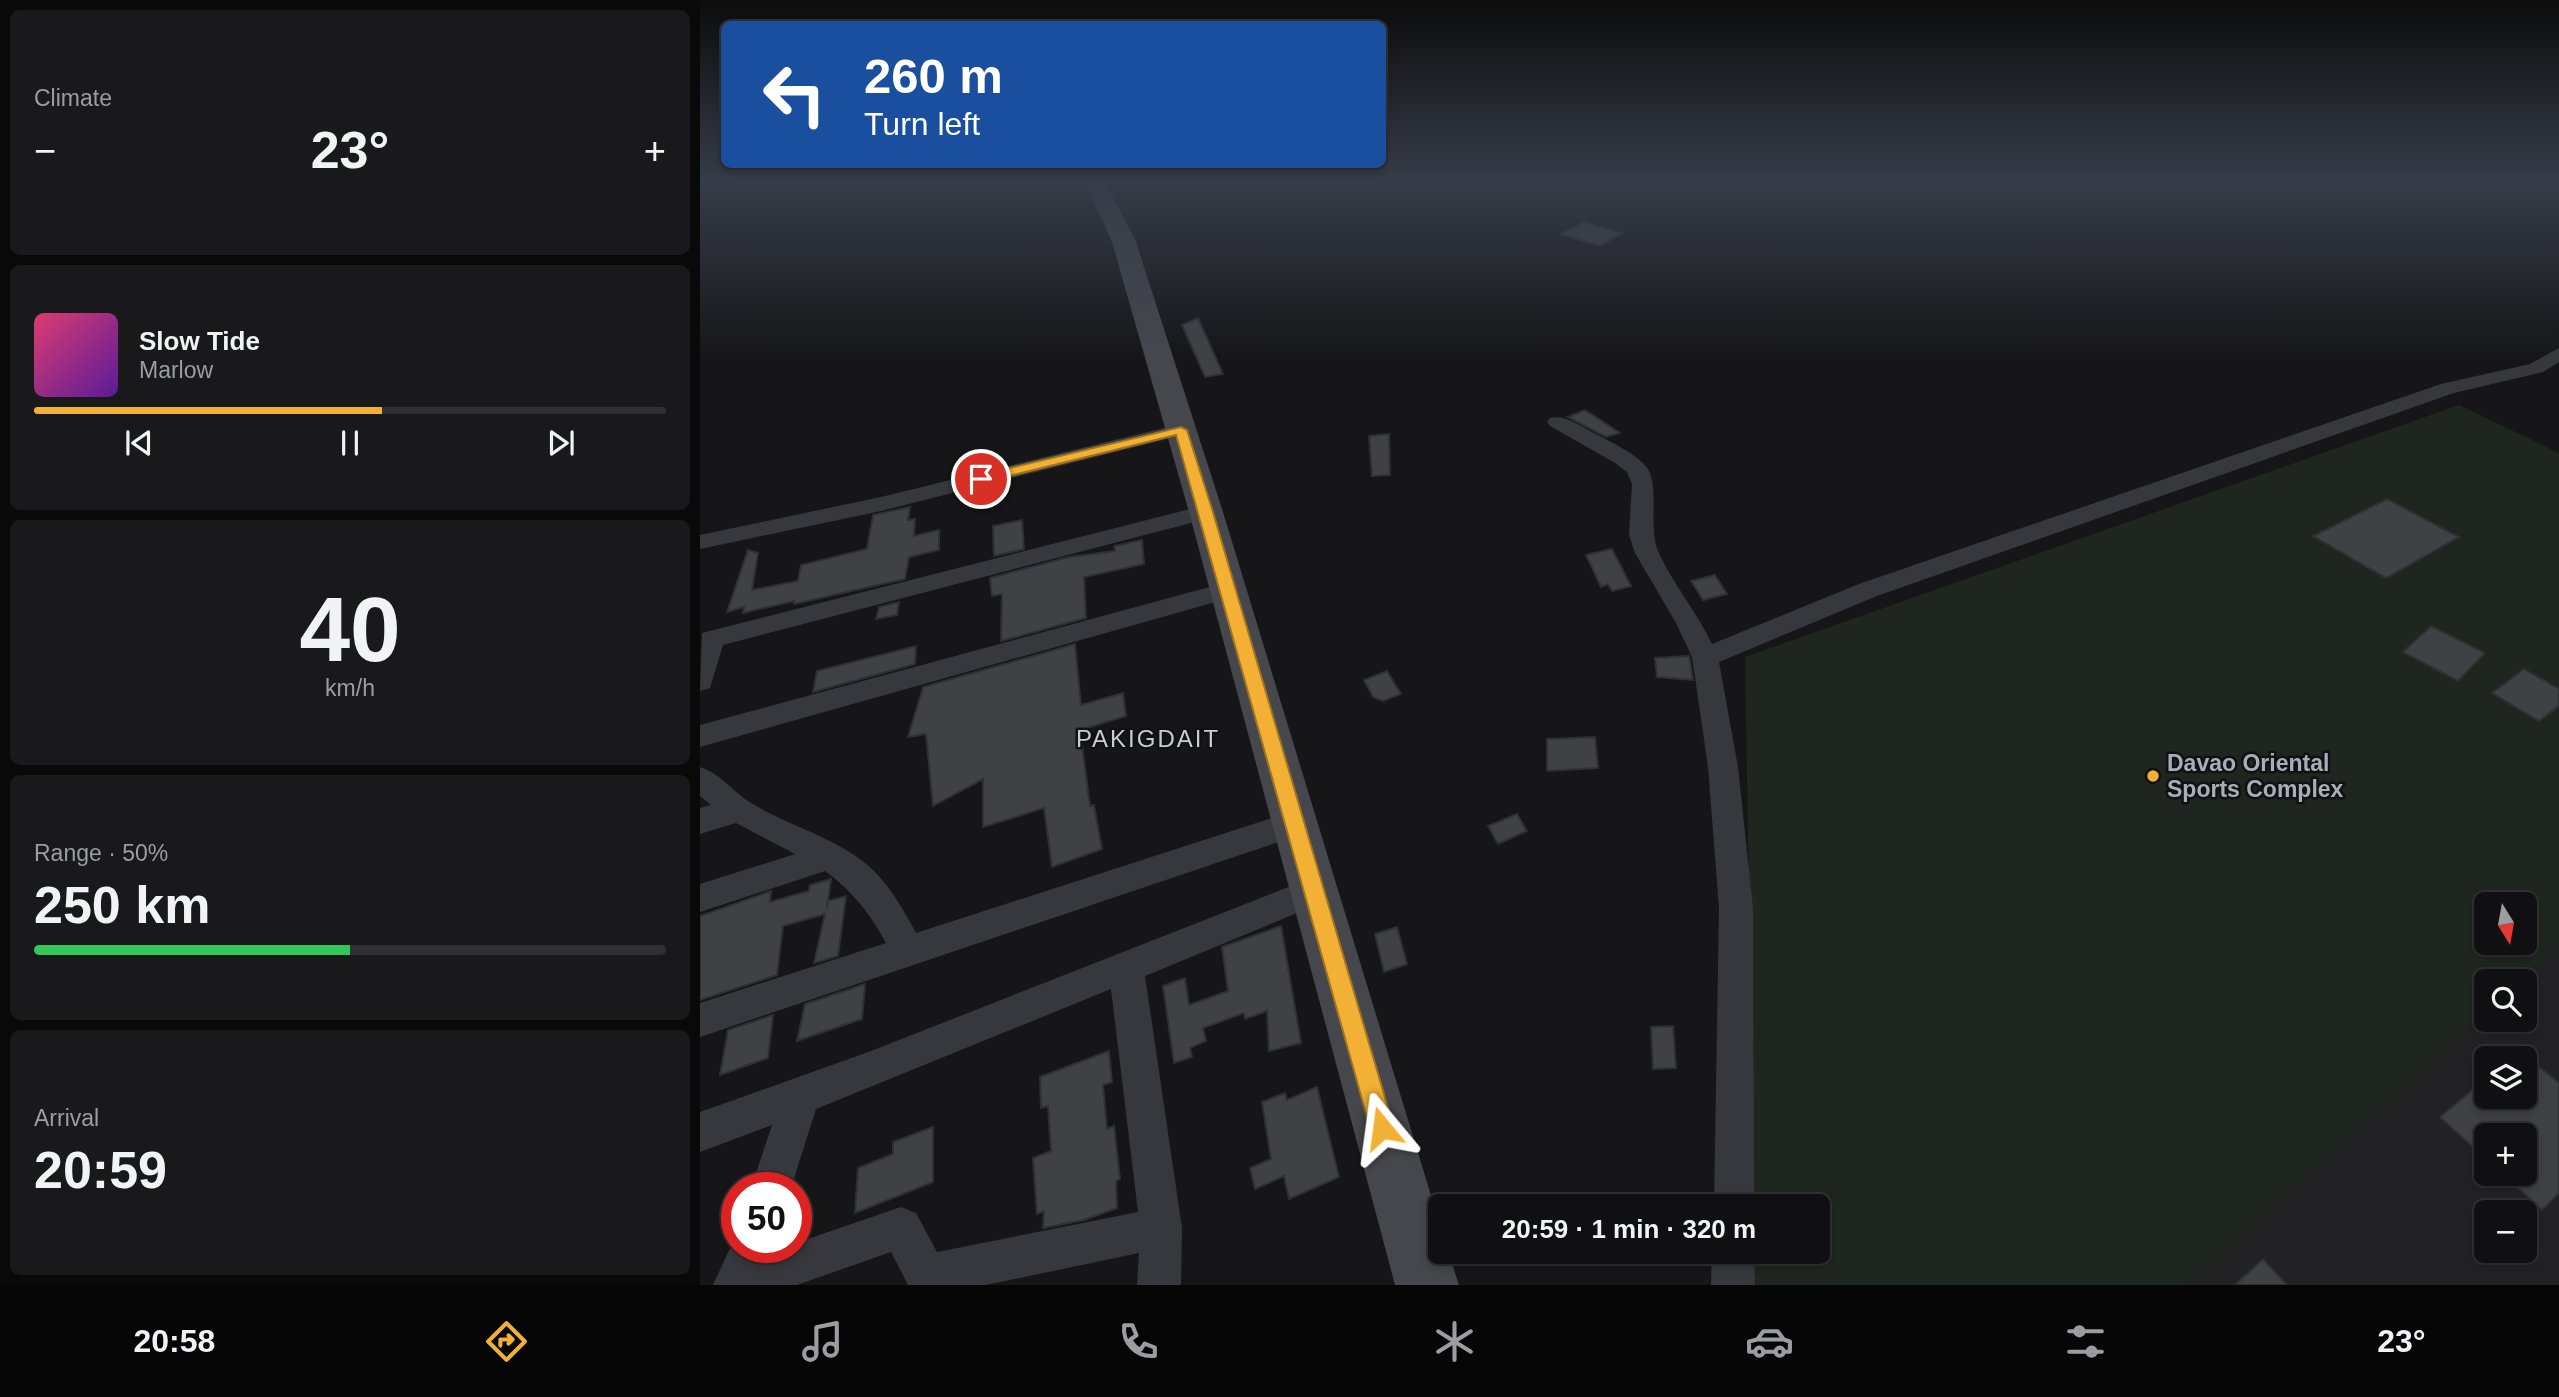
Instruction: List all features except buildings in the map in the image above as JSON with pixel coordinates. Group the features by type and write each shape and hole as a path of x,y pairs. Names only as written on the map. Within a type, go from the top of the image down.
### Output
{"main road":[{"path":"1123,239 1206,512 1427,1285"}],"street":[{"path":"1705,657 1868,590 2435,392 2478,379 2536,368 2559,354"},
{"path":"2536,368 2559,378"},
{"path":"1558,422 1623,458 1636,469 1643,484 1641,536 1647,554 1689,623 1705,657 1723,767 1737,908 1734,1194"},
{"path":"700,542 881,504 1181,430"},
{"path":"700,681 705,640 1206,512"},
{"path":"700,736 1228,590"},
{"path":"700,779 738,810 830,856 862,880 885,909 907,950"},
{"path":"700,821 738,810"},
{"path":"700,1020 1294,824"},
{"path":"700,898 830,856"},
{"path":"700,1132 872,1070 1314,891"},
{"path":"1126,967 1161,1228 1159,1285"},
{"path":"776,1172 801,1096"},
{"path":"741,1275 901,1228 926,1276 1161,1228"},
{"path":"1733,1264 1733,1285"}],"shaded area":[{"name":"Davao Oriental Sports Complex","path":"2459,405 2559,453 2559,946 2534,969 2474,969 2474,1024 2188,1285 1742,1285 1743,1264 1830,1264 1830,1194 1743,1194 1749,896 1745,657"},
{"path":"2559,946 2559,1285 2188,1285 2474,1024 2474,1032 2537,1032 2537,969 2534,969"}],"place":[{"name":"Davao Oriental Sports Complex","path":"2153,776"}],"district":[{"name":"PAKIGDAIT","path":"1148,739"}],"route":[{"path":"981,479 1181,430 1382,1128"}]}
